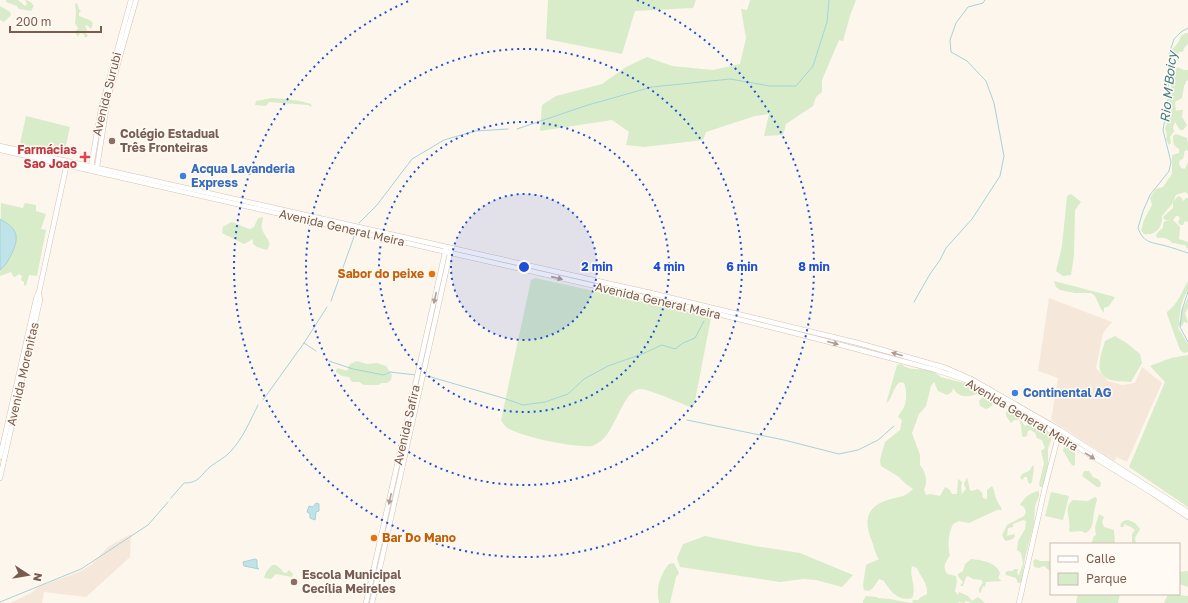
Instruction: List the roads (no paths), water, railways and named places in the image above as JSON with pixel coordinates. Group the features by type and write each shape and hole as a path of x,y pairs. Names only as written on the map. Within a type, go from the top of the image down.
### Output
{"main road":[{"name":"Avenida Surubi","path":"91,166 101,108 132,0"},
{"name":"Avenida Surubi","path":"97,167 108,98 136,0"},
{"name":"Avenida General Meira","path":"0,146 93,171 448,249"},
{"name":"Avenida General Meira","path":"0,150 67,163 97,167 790,329 858,343 946,368 971,379 1024,412 1058,436 1188,517"},
{"name":"Avenida Morenitas","path":"0,457 29,328 39,292 67,163"},
{"path":"91,166 93,171 97,167"},
{"name":"Avenida Safira","path":"372,603 448,249"},
{"name":"Avenida Morenitas","path":"0,478 40,300 39,292"},
{"name":"Avenida General Meira","path":"790,329 936,370 966,380 1060,430 1188,512"},
{"path":"857,349 858,343"},
{"name":"Avenida Safira","path":"366,603 420,379"},
{"path":"1018,603 1060,430"},
{"path":"1112,470 1115,464"}],"water":[{"path":"0,219 11,226 14,230 16,234 16,243 10,257 0,270"},
{"path":"316,503 319,504 319,511 316,512 315,520 310,518 310,514 307,512 309,506 313,507"},
{"path":"255,559 257,560 257,567 259,569 244,566 243,562"}],"waterway":[{"path":"517,129 588,105 652,87 730,79 770,86 796,86 813,66 827,22 829,0"},
{"path":"914,302 946,248 972,219 1000,176 1004,156 994,103 986,81 967,61 951,52 950,40 956,23 968,7 983,3 985,0"},
{"name":"Rio M'Boicy","path":"1188,28 1174,39 1169,54 1168,100 1163,130 1171,162 1169,171 1150,195 1138,228 1143,237 1149,242 1188,253"},
{"path":"359,223 377,205 412,159 444,140 475,131 508,129"},
{"path":"331,301 355,234"},
{"name":"Rio M'Boicy","path":"1188,292 1182,310 1180,327 1188,342"},
{"path":"263,400 304,343 327,307"},
{"path":"424,376 523,405 545,402 568,394 584,379 608,366 662,345 675,349 683,343 695,338 704,321"},
{"path":"304,343 316,351"},
{"path":"329,361 353,369 384,375 390,372 416,375"},
{"path":"171,498 184,483 197,480 211,466 229,453 243,435 258,405"},
{"path":"687,420 784,440 839,454 858,450 878,440 894,426"},
{"path":"0,602 81,569 148,525 168,502"}],"place":[{"name":"Colégio Estadual Três Fronteiras","path":"112,141"},
{"name":"Farmácias Sao Joao","path":"85,157"},
{"name":"Acqua Lavanderia Express","path":"183,176"},
{"name":"Sabor do peixe","path":"432,274"},
{"name":"Continental AG","path":"1015,393"},
{"name":"Bar Do Mano","path":"374,538"},
{"name":"Escola Municipal Cecília Meireles","path":"294,582"}]}
